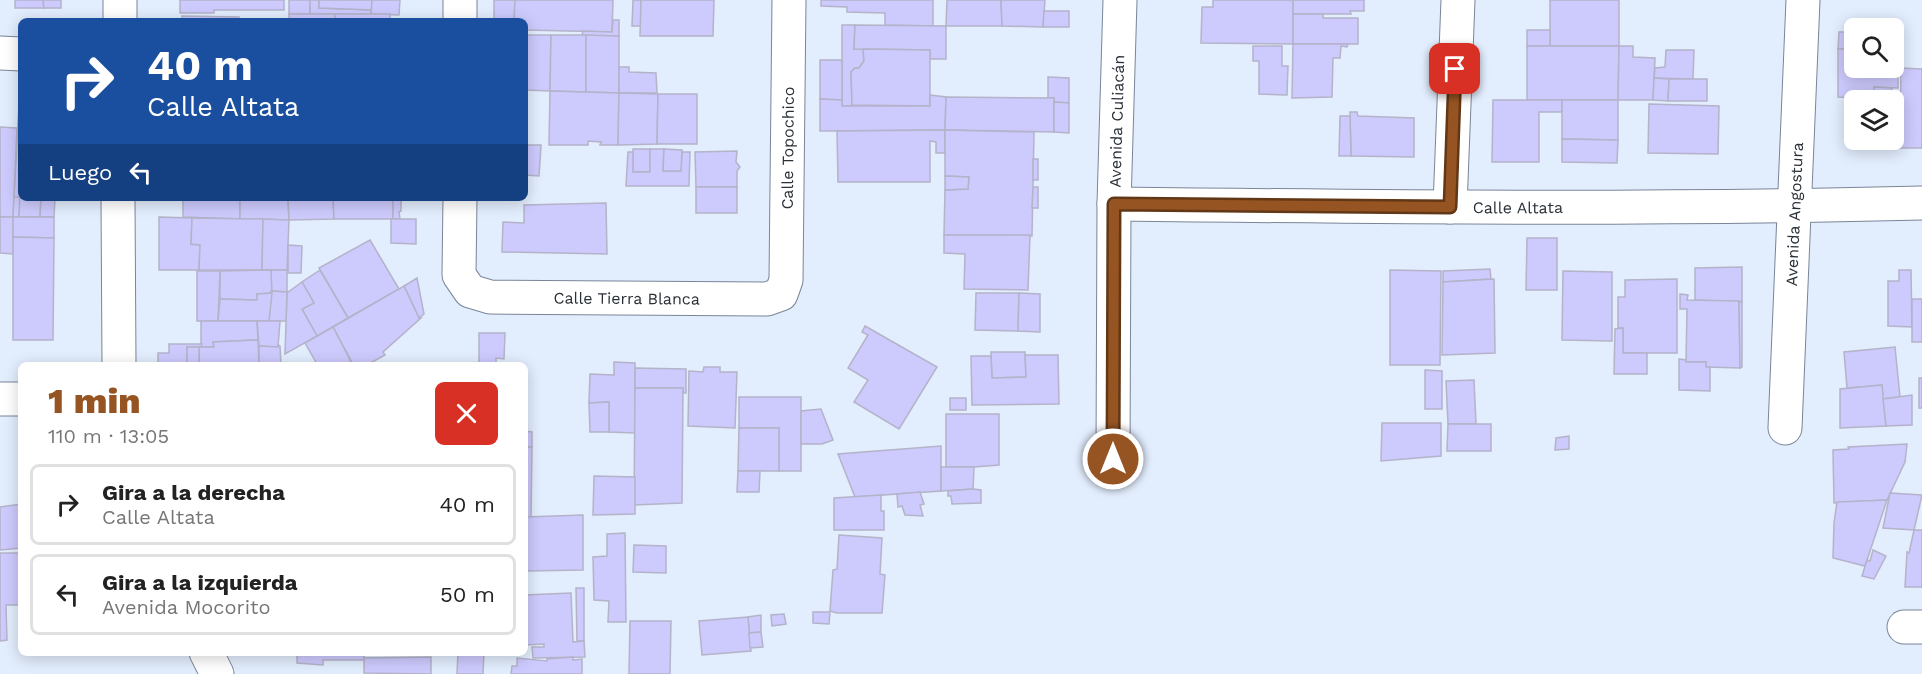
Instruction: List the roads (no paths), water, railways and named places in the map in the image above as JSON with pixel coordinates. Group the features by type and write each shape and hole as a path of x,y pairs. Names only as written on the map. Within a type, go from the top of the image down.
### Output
{"street":[{"path":"120,0 120,18"},
{"path":"460,0 460,18"},
{"name":"Calle Topochico","path":"780,294 786,280 789,0"},
{"name":"Avenida Culiacán","path":"1113,459 1114,204 1120,0"},
{"path":"1450,207 1458,0"},
{"name":"Avenida Angostura","path":"1785,428 1803,0"},
{"path":"0,53 18,54"},
{"path":"118,201 119,362"},
{"name":"Calle Tierra Blanca","path":"459,201 459,275 471,291 490,297 766,299 780,294"},
{"name":"Calle Altata","path":"1114,204 1450,207 1795,206 1922,203"},
{"path":"0,399 18,399"},
{"path":"208,656 217,674"}]}
